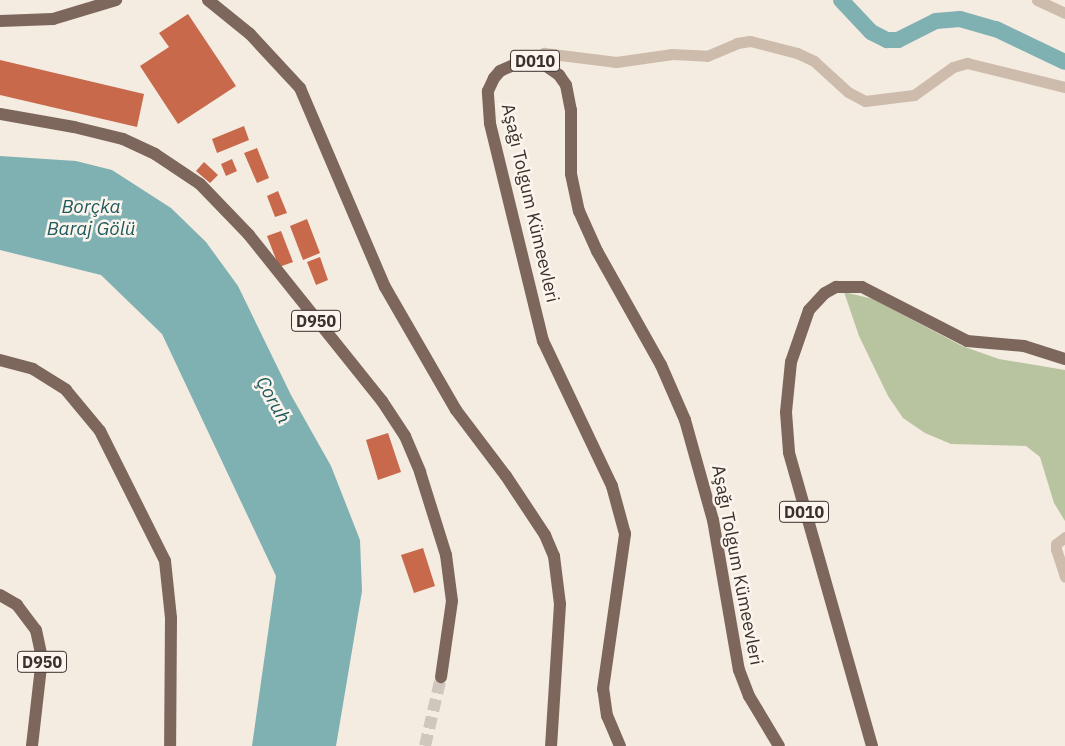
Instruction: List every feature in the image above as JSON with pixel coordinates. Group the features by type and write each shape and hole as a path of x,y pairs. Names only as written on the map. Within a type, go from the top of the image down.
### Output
{"main road":[{"path":"0,21 53,19 116,0"},
{"path":"208,0 250,34 300,88 384,287 456,410 506,476 545,535 554,556 560,604 551,746"},
{"name":"Aşağı Tolgum Kümeevleri","path":"620,746 607,716 603,689 609,630 625,534 612,486 544,341 490,123 488,91 494,78 512,64 534,61 552,69 566,85 571,110 571,174 579,211 597,252 661,365 685,420 713,520 738,670 749,696 779,746"},
{"name":"D950","path":"0,114 74,126 123,139 155,154 200,184 249,235 382,401 405,436 420,472 446,554 452,601 441,677"},
{"name":"D010","path":"872,746 801,503 787,436 787,390 799,332 808,310 825,293 836,287 848,285 870,290 967,341 1024,346 1065,359"},
{"path":"0,360 33,369 66,390 95,425 165,561 171,618 170,746"},
{"name":"D950","path":"0,595 17,604 36,630 42,658 32,746"}],"street":[{"path":"1037,0 1065,13"},
{"path":"534,61 544,53 616,62 672,54 708,56 737,43 750,41 797,53 814,61 848,92 864,101 914,95 953,67 967,62 1065,87"},
{"path":"1065,537 1056,544 1065,577"}],"green space":[{"path":"844,292 873,299 962,346 999,359 1065,370 1065,521 1054,503 1040,457 1026,446 951,444 925,433 903,418 888,396 859,336"}],"water":[{"name":"Borçka Baraj Gölü","path":"0,156 76,161 112,170 171,208 206,242 238,286 291,395 331,466 360,540 362,591 336,746 252,746 276,576 162,334 101,275 0,250"}],"building":[{"path":"188,14 236,86 178,124 140,66 169,47 159,33"},
{"path":"0,60 144,94 137,127 0,95"},
{"path":"244,126 249,140 217,153 212,139"},
{"path":"257,148 269,178 257,183 244,153"},
{"path":"232,159 237,171 226,176 221,164"},
{"path":"204,162 218,175 210,183 196,171"},
{"path":"278,191 287,213 275,217 267,196"},
{"path":"307,219 320,253 303,260 290,226"},
{"path":"281,231 293,262 279,267 267,236"},
{"path":"320,257 328,280 316,285 307,262"},
{"path":"388,433 401,472 378,480 366,440"},
{"path":"423,548 435,586 414,593 401,555"}],"waterway":[{"path":"841,0 871,32 887,40 898,40 936,21 960,19 996,29 1065,62"}],"tunnel":[{"path":"425,746 441,677"}],"water label":[{"name":"Çoruh","path":"273,400"}]}
